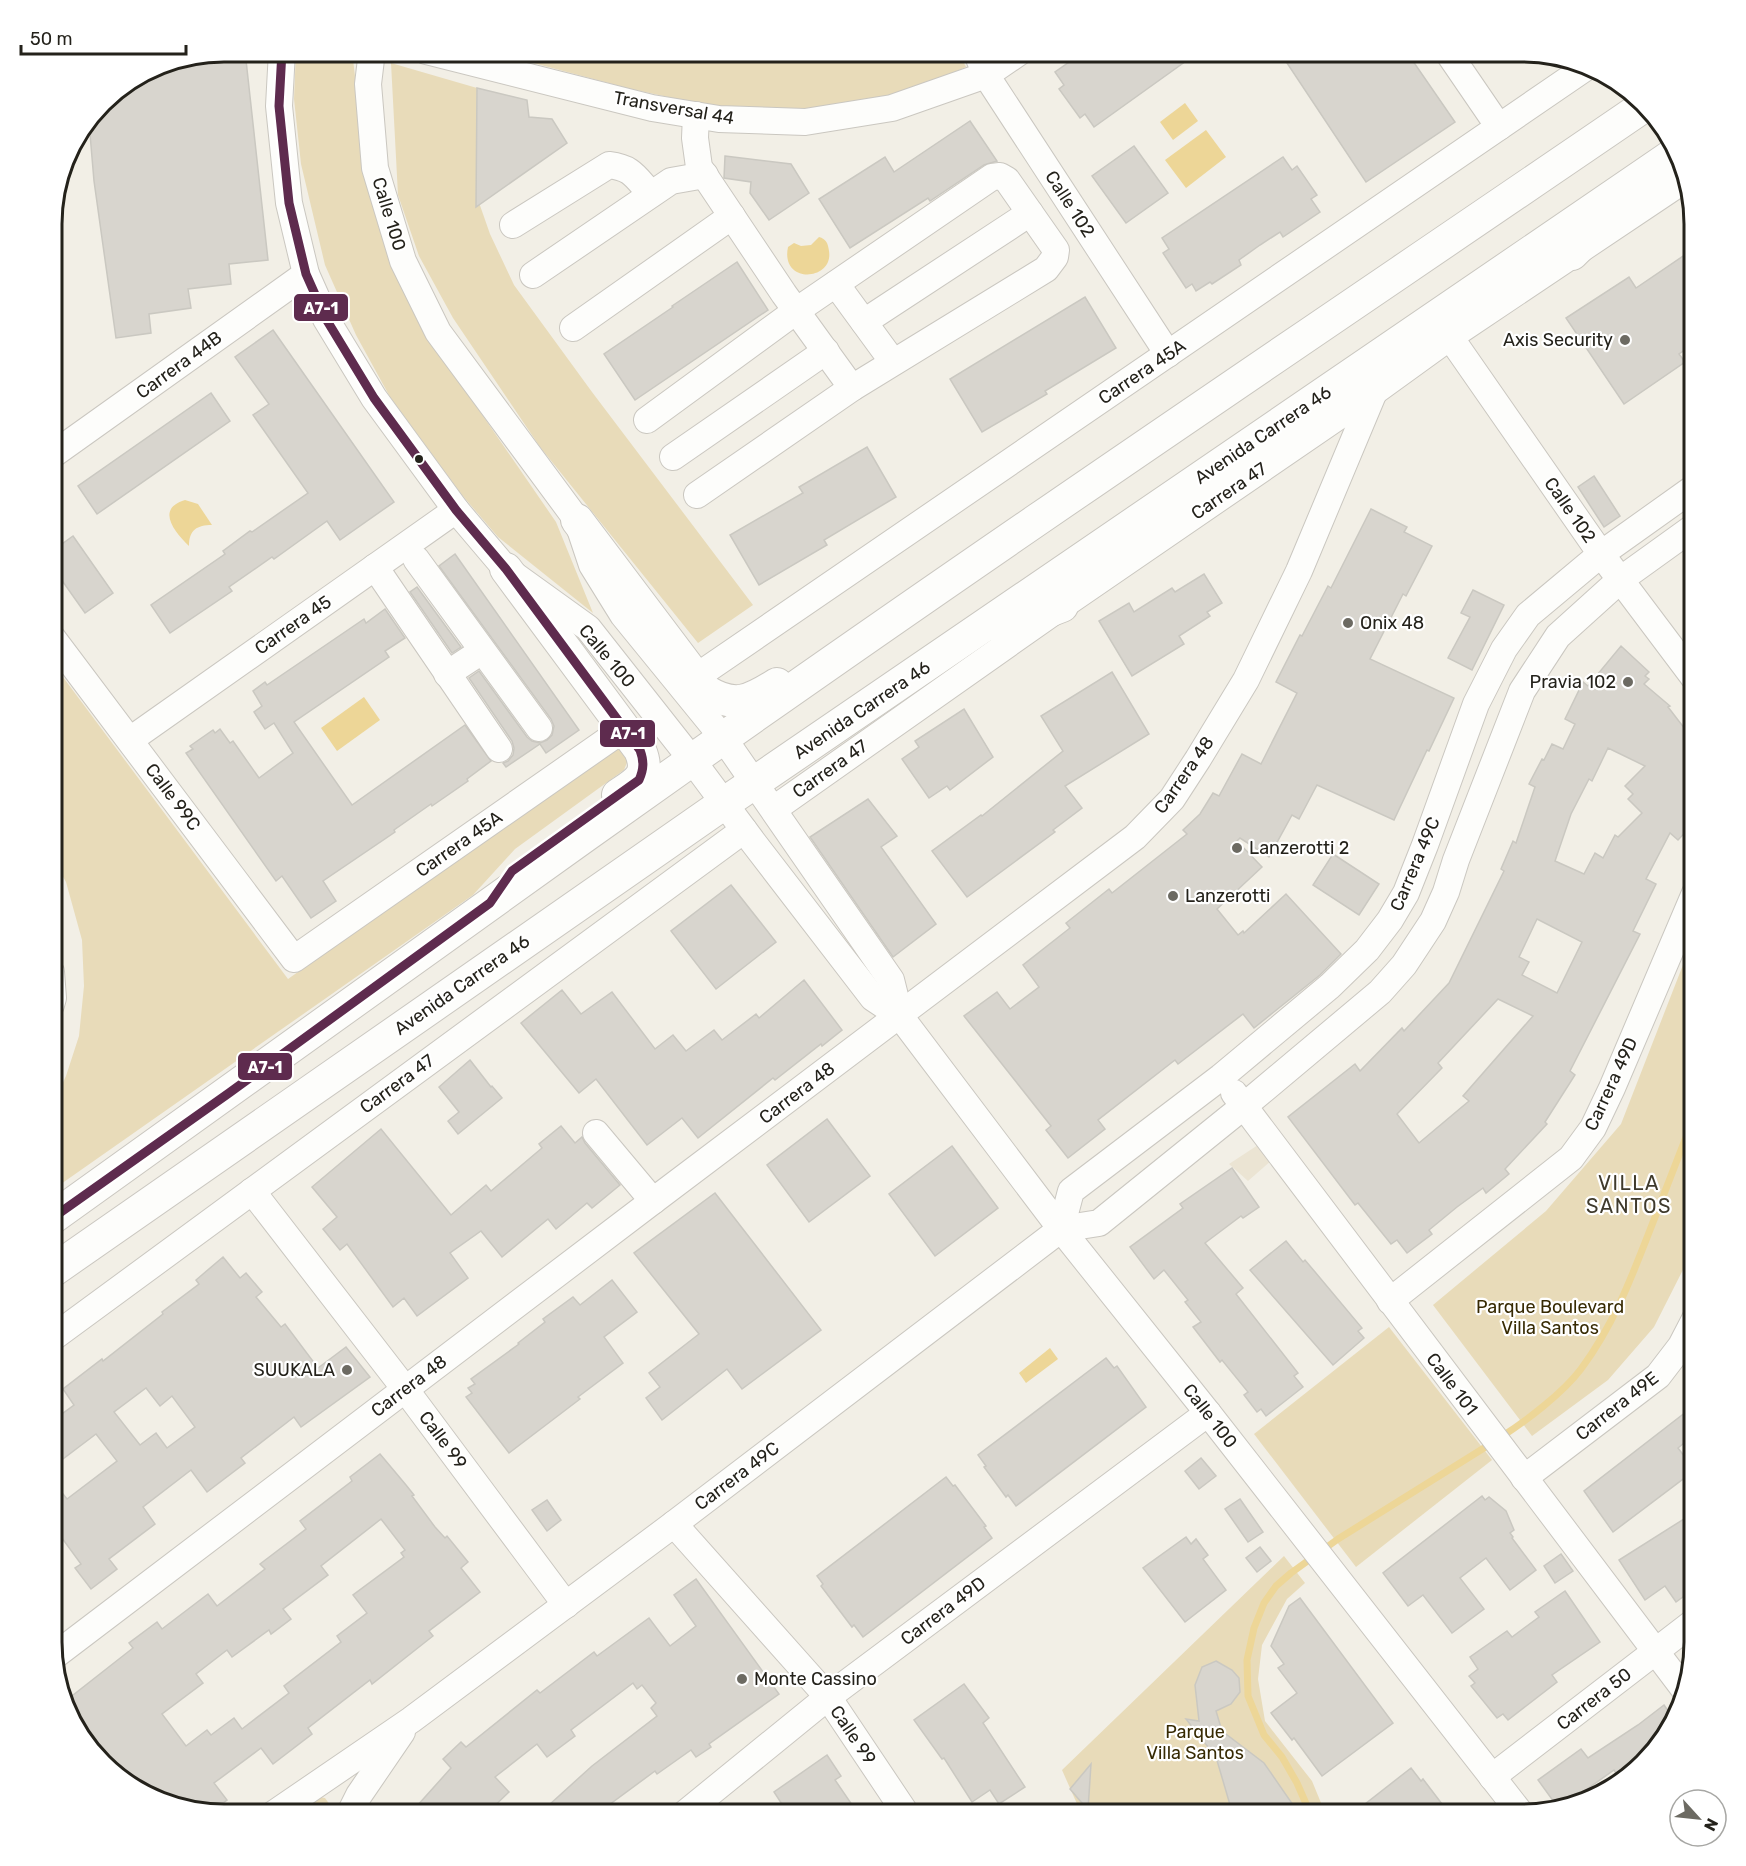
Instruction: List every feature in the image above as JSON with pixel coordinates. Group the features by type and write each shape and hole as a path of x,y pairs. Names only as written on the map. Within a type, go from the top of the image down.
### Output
{"main road":[{"path":"61,1212 692,760 907,610 1637,110"},
{"name":"Avenida Carrera 46","path":"61,1265 723,804 1673,165"},
{"path":"1572,254 1673,166"},
{"path":"577,520 706,691 720,699 733,702 747,700 798,672 890,607 907,610"},
{"path":"490,903 512,871 639,780 645,770 645,761 640,750 625,728 506,569"},
{"path":"951,649 1062,606"}],"street":[{"name":"Calle 100","path":"281,62 279,106 289,203 306,274 327,320 374,398 456,510 506,569 588,628 692,760 723,804 873,998 900,1016 1061,1229 1513,1804"},
{"name":"Calle 100","path":"371,62 368,84 375,168 403,261 438,332 577,520 592,566 623,615 724,739 891,980 900,1016"},
{"name":"Transversal 44","path":"470,62 652,108 719,119 805,122 892,108 986,75 1005,62"},
{"name":"Calle 102","path":"981,62 986,75 1168,354"},
{"path":"1455,62 1499,127"},
{"name":"Carrera 45A","path":"696,677 1579,72"},
{"path":"696,115 695,138 702,171 796,311 852,388"},
{"path":"702,171 711,140"},
{"path":"513,225 609,165 629,170 651,194"},
{"path":"534,274 671,180 702,171"},
{"path":"647,420 796,311 992,177 1000,176 1006,180 1056,250 1055,257 1046,269 852,388 698,495"},
{"path":"864,322 1030,213"},
{"path":"573,328 732,216"},
{"name":"Carrera 47","path":"774,809 1062,606 1572,254"},
{"name":"Carrera 44B","path":"62,448 306,274"},
{"path":"836,284 894,362"},
{"name":"Calle 102","path":"1450,338 1601,554 1684,664"},
{"path":"673,457 826,351"},
{"name":"Carrera 48","path":"62,1650 1135,837 1172,799 1246,680 1299,571 1374,392"},
{"name":"Carrera 49C","path":"1061,1229 1071,1191 1221,1077 1330,986 1367,950 1390,920 1406,893 1476,704 1504,649 1528,615 1601,554 1684,495"},
{"name":"Carrera 45","path":"130,740 456,510"},
{"name":"Carrera 49C","path":"288,1804 411,1720 675,1524 1061,1229 1099,1223 1380,992 1409,958 1433,921 1521,692 1558,636 1620,580 1684,534"},
{"path":"416,559 539,728"},
{"path":"375,567 498,749"},
{"name":"Calle 99C","path":"62,650 294,959"},
{"path":"447,674 482,651"},
{"name":"Carrera 45A","path":"294,959 625,728"},
{"name":"Carrera 47","path":"61,1331 744,830"},
{"name":"Carrera 49D","path":"1390,1301 1571,1158 1593,1128 1612,1088 1684,919"},
{"name":"Calle 101","path":"1221,1077 1679,1682"},
{"path":"596,1133 653,1201"},
{"name":"Calle 99","path":"252,1191 405,1389 566,1605"},
{"name":"Carrera 49E","path":"1524,1478 1658,1376 1684,1341"},
{"name":"Carrera 49D","path":"697,1804 828,1697 1208,1413"},
{"name":"Calle 99","path":"675,1524 828,1697 900,1804"},
{"name":"Carrera 50","path":"1492,1777 1684,1630"},
{"name":"Carrera 49C","path":"354,1804 411,1720"}],"shaded area":[{"path":"1185,103 1198,121 1173,140 1160,122"},
{"path":"1206,130 1226,157 1186,188 1165,160"},
{"path":"819,237 828,246 828,261 824,268 816,273 807,275 799,273 792,268 788,259 788,247 794,243 801,246 811,245"},
{"path":"185,500 198,504 212,525 198,527 192,532 189,546 174,528 169,515 176,504"},
{"path":"364,697 380,720 337,751 321,728"},
{"path":"1261,1143 1273,1159 1248,1181 1229,1164"},
{"path":"1050,1348 1058,1359 1026,1383 1019,1373"}],"green space":[{"path":"296,62 353,62 366,169 393,264 417,320 556,522 593,613 498,537 462,495 390,397 356,335 325,265 301,164 294,99"},
{"path":"529,62 964,62 966,67 890,96 805,110 719,108 631,89"},
{"path":"391,63 477,88 476,194 490,234 514,285 753,605 698,643 540,447 453,318 419,256 398,195"},
{"path":"62,675 288,979 621,744 628,760 624,770 515,849 473,895 61,1184 61,1086 79,1036 84,986 82,940 66,882 62,874"},
{"name":"Parque Boulevard Villa Santos","path":"1684,962 1684,1268 1654,1327 1608,1380 1532,1436 1433,1305 1546,1211 1621,1124"},
{"path":"1389,1327 1492,1460 1356,1567 1254,1434"},
{"name":"Parque Villa Santos","path":"1284,1556 1305,1583 1287,1599 1262,1645 1258,1679 1265,1721 1312,1781 1321,1804 1077,1804 1062,1770"},
{"path":"314,1796 325,1798 329,1804 304,1804"}],"building":[{"path":"213,62 246,62 268,260 229,264 231,284 188,289 191,308 149,314 151,333 116,338 94,181 90,133 117,102 152,78 182,67"},
{"path":"1069,62 1185,62 1094,127 1085,114 1080,118 1059,89 1064,85 1055,72"},
{"path":"1286,62 1414,62 1455,122 1366,182"},
{"path":"477,88 527,100 529,117 552,119 567,143 476,207"},
{"path":"970,121 997,161 984,165 930,201 928,198 850,248 819,199 885,157 894,172"},
{"path":"1134,146 1168,193 1126,223 1092,176"},
{"path":"725,156 791,164 809,193 769,220 750,193 751,182 724,178"},
{"path":"1283,157 1292,170 1297,166 1317,195 1311,199 1320,212 1283,237 1280,232 1260,245 1239,260 1241,265 1212,284 1210,282 1196,291 1192,284 1186,288 1163,253 1169,249 1162,238"},
{"name":"Axis Security","path":"1684,255 1684,351 1679,354 1684,363 1624,404 1566,318 1629,277 1636,288"},
{"path":"737,262 768,310 635,400 604,354"},
{"path":"1085,297 1116,348 1045,391 1047,394 982,432 950,379"},
{"path":"273,330 394,502 340,540 327,521 274,559 272,557 229,587 232,591 170,633 151,605 225,554 223,551 250,531 252,532 308,493 253,415 269,404 235,357"},
{"path":"211,393 230,421 97,514 78,486"},
{"path":"867,447 896,497 824,540 827,545 759,585 730,535 803,493 799,487"},
{"path":"1594,476 1620,516 1604,527 1578,487"},
{"path":"1371,509 1407,527 1404,532 1432,546 1406,596 1403,594 1370,659 1454,698 1394,820 1317,785 1299,819 1292,815 1269,857 1240,838 1237,841 1262,867 1217,909 1238,935 1243,931 1244,933 1286,894 1341,954 1320,975 1254,1028 1243,1014 1178,1064 1175,1060 1098,1120 1105,1129 1068,1158 1046,1130 1051,1126 964,1016 997,992 1010,1009 1039,987 1023,965 1070,928 1066,923 1109,889 1112,893 1187,834 1183,830 1200,814 1213,793 1219,796 1242,754 1261,764 1297,693 1276,682 1328,586 1331,588"},
{"path":"73,536 113,593 85,613 62,580 62,544"},
{"path":"455,554 579,730 546,753 540,744 506,767 503,763 513,755 512,741 469,678 479,671 532,741 540,743 547,740 552,735 554,726 439,566"},
{"path":"1204,574 1222,603 1207,612 1210,616 1179,636 1184,644 1132,676 1099,621 1129,603 1134,612 1172,588 1175,592"},
{"path":"417,587 461,647 452,653 410,592"},
{"path":"1473,590 1504,605 1472,670 1448,658 1470,617 1461,613"},
{"path":"385,609 405,638 385,651 389,657 294,722 352,805 465,725 491,761 467,779 468,781 432,806 431,804 394,830 395,832 323,881 336,901 311,918 282,876 276,881 186,753 193,749 190,746 213,730 215,733 220,729 230,743 233,741 259,778 293,753 274,723 265,729 254,712 262,706 253,691 265,682 267,685 364,619 366,623"},
{"path":"1621,646 1649,672 1645,676 1649,679 1644,684 1670,706 1668,707 1684,728 1684,834 1678,840 1670,833 1646,879 1656,884 1633,931 1640,934 1570,1071 1575,1075 1545,1122 1547,1124 1505,1169 1509,1174 1486,1193 1483,1188 1457,1207 1429,1230 1432,1234 1407,1253 1397,1240 1391,1244 1358,1203 1355,1205 1288,1117 1355,1064 1360,1071 1402,1028 1404,1031 1449,983 1504,871 1501,869 1513,841 1516,843 1535,787 1529,784 1552,744 1563,749 1575,724 1565,719 1583,682 1588,686","holes":["1608,748 1645,766 1625,786 1633,794 1628,799 1642,813 1618,837 1615,835 1603,858 1595,853 1584,874 1555,861 1571,814 1589,779 1592,781","1537,919 1582,942 1557,993 1522,975 1529,962 1519,957","1498,999 1533,1016 1463,1096 1469,1101 1419,1143 1397,1114 1442,1068 1438,1063"]},
{"path":"1112,672 1149,734 1065,786 1082,808 1053,830 1055,832 967,897 932,851 982,816 1063,751 1041,716"},
{"path":"964,709 993,757 950,790 947,786 929,798 902,759 919,747 915,741"},
{"path":"868,799 897,836 881,847 936,924 893,957 810,837"},
{"path":"1333,854 1379,884 1359,915 1313,885"},
{"path":"731,885 776,942 716,989 671,931"},
{"path":"804,980 842,1030 775,1080 773,1078 698,1138 682,1118 647,1145 596,1079 579,1093 521,1023 562,990 581,1014 612,992 655,1049 673,1035 686,1051 714,1030 722,1040 756,1014 759,1018"},
{"path":"470,1060 502,1098 458,1134 448,1121 459,1112 439,1087"},
{"path":"827,1119 870,1176 809,1222 767,1165"},
{"path":"561,1126 575,1143 582,1137 620,1185 592,1208 587,1203 556,1229 548,1219 502,1257 481,1231 450,1253 468,1278 417,1316 404,1298 393,1307 347,1244 340,1250 323,1229 337,1217 312,1187 381,1129 451,1215 486,1185 491,1191 542,1148 539,1144"},
{"path":"952,1146 998,1208 935,1256 889,1194"},
{"path":"1232,1168 1259,1207 1243,1218 1241,1216 1205,1243 1243,1288 1236,1294 1298,1373 1294,1376 1303,1387 1266,1416 1261,1409 1257,1412 1244,1395 1248,1392 1222,1360 1220,1362 1193,1327 1201,1322 1185,1302 1188,1300 1164,1270 1154,1279 1130,1247 1183,1208 1180,1204"},
{"path":"715,1193 821,1330 742,1389 727,1369 662,1420 646,1398 660,1387 649,1373 699,1334 634,1253"},
{"path":"1286,1241 1303,1262 1305,1260 1362,1328 1358,1331 1364,1338 1333,1365 1250,1270"},
{"path":"223,1257 240,1278 246,1273 262,1292 256,1297 281,1327 285,1324 318,1368 346,1347 370,1377 301,1427 294,1417 241,1458 245,1463 207,1492 191,1470 143,1507 155,1524 109,1559 117,1569 91,1589 75,1568 81,1564 61,1537 61,1492 67,1499 117,1461 96,1434 61,1460 61,1414 74,1405 63,1389 102,1359 103,1361 199,1284 196,1280","holes":["146,1388 160,1406 172,1396 195,1427 167,1448 156,1433 140,1445 114,1412"]},
{"path":"612,1280 637,1312 604,1337 623,1363 509,1453 466,1397 472,1393 468,1388 475,1384 471,1379 519,1344 545,1322 543,1319 573,1297 580,1305"},
{"path":"1106,1358 1114,1368 1117,1366 1146,1407 1016,1506 1008,1495 1006,1497 978,1455"},
{"path":"1684,1414 1684,1443 1678,1448 1684,1456 1684,1478 1613,1532 1584,1491"},
{"path":"380,1454 414,1495 412,1496 435,1527 445,1538 447,1536 468,1562 461,1568 480,1592 429,1631 433,1636 372,1684 370,1680 308,1728 312,1734 273,1764 261,1748 214,1783 227,1800 222,1804 182,1799 143,1783 125,1771 102,1749 89,1732 78,1714 71,1696 133,1648 129,1643 157,1622 162,1629 208,1594 217,1606 265,1569 260,1564 306,1529 300,1521 352,1481 350,1477","holes":["381,1519 405,1550 401,1553 404,1557 353,1595 367,1613 337,1636 341,1642 284,1686 289,1693 242,1729 234,1718 211,1735 207,1730 186,1746 162,1714 203,1683 196,1674 227,1650 232,1657 269,1630 271,1634 291,1619 283,1609 328,1575 321,1566"]},
{"path":"1201,1458 1216,1476 1199,1489 1185,1471"},
{"path":"946,1477 953,1486 955,1485 986,1526 984,1527 992,1538 863,1637 854,1625 852,1627 821,1586 823,1584 817,1576"},
{"path":"1482,1496 1485,1500 1489,1497 1506,1511 1514,1530 1510,1533 1512,1538 1536,1570 1510,1590 1486,1558 1460,1578 1484,1609 1452,1633 1423,1595 1408,1606 1383,1573"},
{"path":"1240,1499 1263,1532 1248,1542 1225,1509"},
{"path":"547,1500 561,1520 547,1531 532,1510"},
{"path":"1684,1519 1684,1596 1676,1602 1665,1586 1645,1600 1619,1560"},
{"path":"1186,1537 1191,1544 1196,1539 1208,1555 1203,1559 1226,1590 1185,1622 1143,1568"},
{"path":"1260,1547 1271,1561 1257,1572 1246,1558"},
{"path":"1561,1554 1573,1571 1555,1583 1544,1566"},
{"path":"696,1579 779,1694 709,1744 711,1747 696,1757 691,1750 657,1774 655,1771 610,1804 550,1804 592,1766 657,1716 651,1708 656,1703 642,1685 637,1689 633,1683 571,1730 575,1736 547,1757 537,1744 495,1777 509,1792 496,1804 419,1804 451,1768 443,1759 461,1742 466,1747 537,1690 540,1693 594,1652 597,1656 649,1618 670,1646 696,1626 674,1595"},
{"path":"1565,1591 1600,1642 1552,1675 1557,1682 1508,1720 1503,1714 1497,1718 1471,1686 1475,1683 1469,1676 1478,1669 1470,1657 1507,1631 1512,1637 1539,1617 1535,1612"},
{"path":"1300,1598 1393,1723 1322,1776 1294,1738 1292,1740 1271,1713 1297,1693 1278,1668 1284,1664 1271,1646 1289,1606"},
{"path":"1216,1661 1232,1670 1239,1678 1240,1692 1231,1704 1216,1711 1222,1731 1264,1763 1292,1804 1230,1804 1216,1757 1186,1719 1199,1721 1195,1685 1202,1667"},
{"path":"964,1684 989,1718 983,1723 1025,1787 999,1804 990,1790 972,1802 944,1758 942,1759 914,1720"},
{"path":"1664,1705 1668,1711 1651,1741 1629,1764 1616,1774 1614,1770 1582,1793 1553,1801 1538,1780 1581,1749 1588,1758"},
{"path":"827,1755 841,1776 835,1780 851,1804 782,1804 774,1792"},
{"path":"1091,1764 1088,1804 1083,1804 1070,1789"},
{"path":"1411,1768 1421,1781 1423,1779 1442,1804 1365,1804"}],"waterway":[{"path":"1501,1437 1533,1415 1564,1388 1581,1369 1603,1336 1636,1266 1684,1142"},
{"path":"1306,1804 1282,1757 1264,1735 1248,1696 1247,1660 1254,1628 1264,1603 1276,1586 1291,1573 1338,1539 1492,1443"}],"transit line":[{"name":"A7-1","path":"61,1212 490,903 512,871 639,780 643,769 640,750 506,569 456,510 374,398 326,319 306,274 289,203 279,106 281,62"}],"place":[{"name":"Axis Security","path":"1625,340"},
{"name":"Onix 48","path":"1348,623"},
{"name":"Pravia 102","path":"1628,682"},
{"name":"Lanzerotti 2","path":"1237,848"},
{"name":"Lanzerotti","path":"1173,896"},
{"name":"SUUKALA","path":"347,1370"},
{"name":"Monte Cassino","path":"742,1679"}],"district":[{"name":"VILLA SANTOS","path":"1629,1194"}]}
